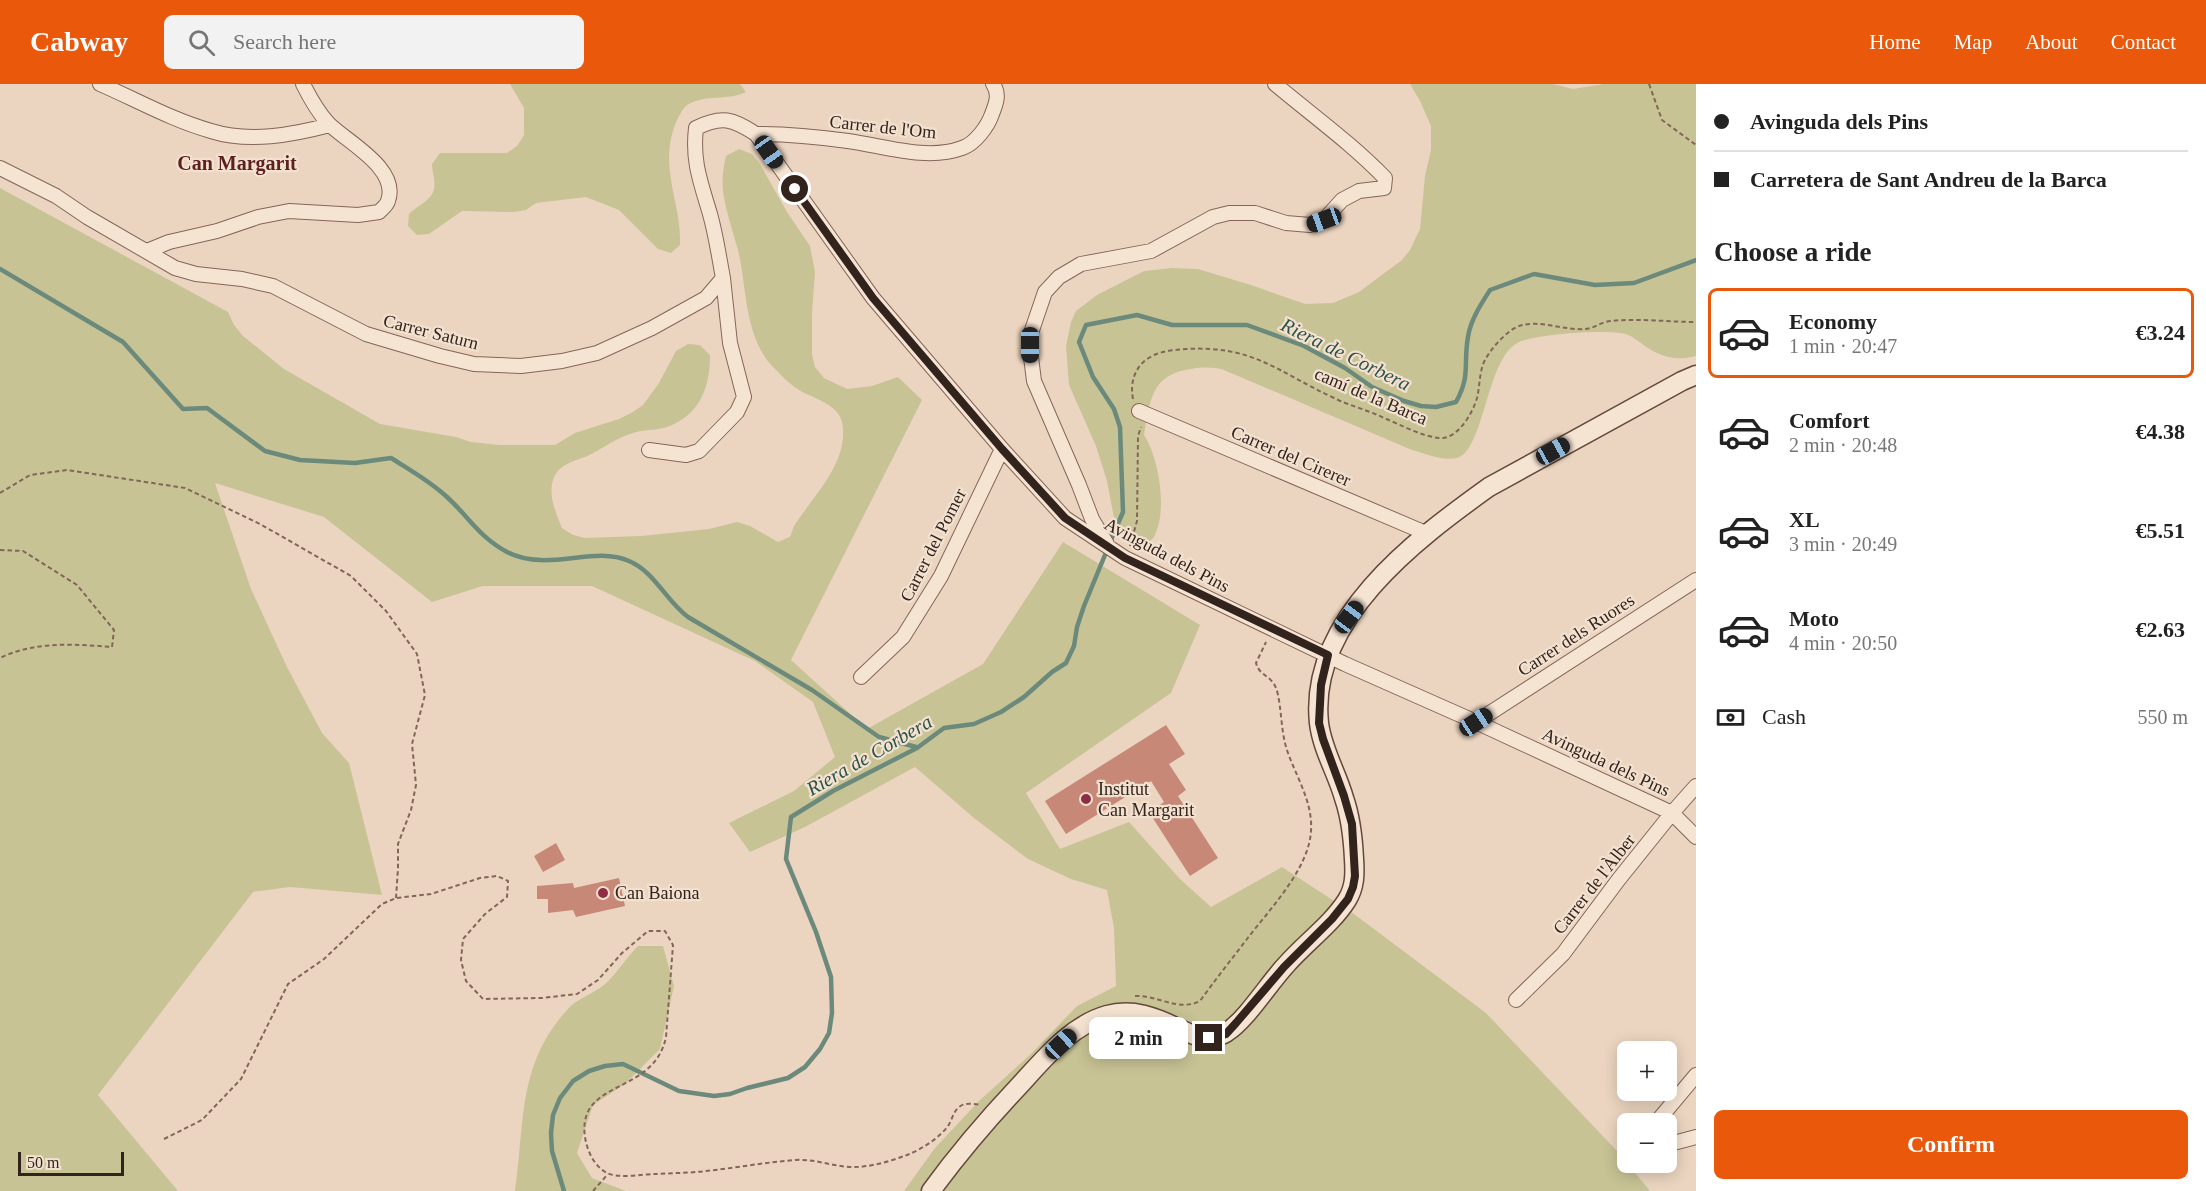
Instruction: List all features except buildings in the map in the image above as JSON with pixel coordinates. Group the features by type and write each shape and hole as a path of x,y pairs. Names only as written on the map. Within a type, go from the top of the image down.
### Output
{"street":[{"path":"100,84 161,113 212,132 235,136 267,136 297,134 330,125"},
{"path":"147,251 169,242 217,231 258,217 289,211 358,215 379,212 388,201 389,185 378,164 330,125 317,109 303,84"},
{"path":"1111,550 1092,519 1034,381 1030,357 1030,333 1045,292 1059,277 1081,264 1151,251 1213,217 1229,213 1255,213 1286,223 1310,225 1324,220 1342,200 1359,191 1384,188 1385,178 1373,166 1332,129 1275,84"},
{"name":"Carrer de l'Om","path":"756,134 807,136 914,152 938,152 964,148 981,134 991,118 996,102 997,86"},
{"path":"649,450 686,455 699,451 737,412 744,397 730,343 723,278 710,215 696,171 694,145 696,128 711,120 736,121 756,134"},
{"name":"Avinguda dels Pins","path":"756,134 873,298 1002,449 1065,518 1125,558 1272,629 1672,813 1696,837"},
{"name":"Carrer Saturn","path":"0,168 56,196 87,217 175,268 196,274 242,279 273,286 366,334 440,356 486,364 521,366 562,361 597,353 652,328 706,298 723,278"},
{"path":"931,1191 960,1151 993,1113 1050,1053 1089,1022 1108,1014 1141,1013 1194,1035 1209,1038 1226,1034 1284,967 1332,919 1348,899 1355,876 1352,824 1319,723 1321,685 1328,655 1340,629 1387,571 1462,506 1513,472 1696,375"},
{"name":"Carrer del Cirerer","path":"1139,411 1428,534"},
{"name":"Carrer del Pomer","path":"861,677 903,637 941,576 1002,449"},
{"name":"Carrer dels Ruores","path":"1476,722 1696,580"},
{"name":"Carrer de l'Àlber","path":"1516,1000 1563,954 1672,813 1696,786"},
{"path":"1664,1113 1696,1075"},
{"path":"1677,1142 1696,1137"}],"path":[{"path":"1649,84 1662,120 1696,145"},
{"name":"camí de la Barca","path":"1125,558 1137,521 1138,436 1142,424 1132,390 1133,376 1145,360 1157,353 1199,348 1247,355 1268,363 1335,399 1356,405 1407,428 1447,438 1455,433 1473,409 1479,377 1492,348 1512,330 1524,324 1587,329 1608,321 1696,322"},
{"path":"0,493 30,475 67,470 106,474 185,488 294,543 351,576 386,611 417,654 425,695 412,744 416,785 411,810 398,844 396,898"},
{"path":"0,550 23,550 77,585 114,630 112,647 68,644 16,650 0,658"},
{"path":"1128,996 1144,996 1185,1006 1200,1001 1285,889 1307,849 1311,830 1305,794 1282,732 1275,683 1262,672 1257,663 1272,629"},
{"path":"164,1139 202,1120 241,1078 288,984 324,959 382,904 396,898 431,894 480,878 497,876 508,881 507,897 485,914 463,939 460,960 466,981 483,999 542,998 577,994 598,980 622,953 648,931 665,931 672,945 666,1037 663,1051 646,1071 598,1099 589,1110 585,1122 585,1139 591,1157 598,1167 608,1174 630,1176 702,1172 805,1159 841,1166 864,1166 909,1154 924,1147 940,1135 961,1106 970,1103 980,1104 993,1113"},
{"path":"593,1191 608,1174"}],"shaded area":[{"path":"510,84 740,84 746,92 696,101 685,107 678,118 669,151 669,167 680,229 680,245 671,253 658,249 619,210 586,197 536,203 526,210 513,212 462,211 429,234 417,235 408,226 409,214 433,193 435,183 432,164 440,153 507,153 517,146 524,135 524,108"},
{"path":"1410,84 1553,84 1573,89 1604,84 1696,84 1696,356 1667,357 1629,335 1616,333 1587,332 1554,335 1517,343 1507,353 1498,368 1473,440 1466,452 1451,459 1434,457 1412,450 1224,370 1204,368 1178,372 1160,383 1148,411 1144,435 1154,457 1161,499 1158,526 1154,537 1142,545 1120,529 1114,518 1107,481 1096,446 1069,385 1066,346 1076,311 1097,295 1144,271 1172,268 1198,269 1305,304 1333,303 1359,292 1402,260 1410,250 1420,229 1425,176 1431,150 1431,126"},
{"path":"739,149 752,154 810,246 815,272 812,354 815,367 824,378 847,389 872,386 898,377 922,400 791,660 867,729 983,664 1063,542 1200,625 1171,693 1026,793 1060,849 1129,822 1180,879 1211,907 1282,867 1354,914 1486,1013 1617,1151 1617,1173 1635,1173 1650,1191 904,1191 935,1148 979,1101 1031,1054 1077,1006 1116,986 1114,928 1107,890 1071,879 1028,859 974,818 915,767 805,827 750,852 729,823 794,791 835,757 813,702 755,661 592,586 483,586 432,602 324,517 215,483 251,589 287,667 322,733 349,763 382,895 290,887 253,892 98,1095 178,1191 0,1191 0,188 228,312 234,325 243,336 284,369 380,424 456,437 471,442 499,445 555,445 575,433 619,419 633,412 643,405 659,383 676,351 688,344 700,345 710,355 710,366 706,388 696,406 689,414 670,426 624,436 571,462 558,471 552,486 553,504 557,516 562,528 573,535 585,538 641,536 709,529 737,522 750,526 778,542 790,537 794,526 836,464 843,436 842,422 840,416 830,406 799,390 785,379 763,354 756,340 723,187 726,156"},
{"path":"638,946 663,946 674,986 660,1049 625,1084 593,1105 577,1153 592,1178 626,1191 515,1191 526,1096 539,1052 567,1010 605,984"}],"waterway":[{"name":"Riera de Corbera","path":"1110,542 1123,512 1120,427 1114,409 1093,377 1079,342 1086,325 1137,315 1172,325 1247,325 1304,346 1345,368 1372,387 1404,401 1436,407 1456,402 1461,393 1465,377 1469,331 1476,313 1490,290 1534,274 1595,285 1634,283 1696,260"},
{"path":"0,269 123,342 183,409 207,408 265,451 300,460 355,463 391,458 440,491 489,540 507,552 523,558 554,560 600,556 629,561 646,572 688,617 812,690 879,737 916,747"},
{"name":"Riera de Corbera","path":"564,1191 552,1151 553,1115 560,1098 573,1081 589,1071 623,1064 679,1091 714,1096 730,1094 788,1078 805,1067 820,1049 829,1033 832,1013 831,977 816,932 786,859 791,817 833,791 917,748 944,728 974,724 1001,712 1024,697 1052,672 1066,663 1074,646 1084,606 1107,550"}],"place":[{"name":"Institut Can Margarit","path":"1086,799"},
{"name":"Can Baiona","path":"603,893"}],"district":[{"name":"Can Margarit","path":"237,163"}],"route":[{"path":"795,189 873,298 1002,449 1065,518 1125,558 1328,655 1321,685 1319,723 1352,824 1355,876 1353,887 1348,899 1332,919 1284,967 1226,1034 1209,1038"}]}
